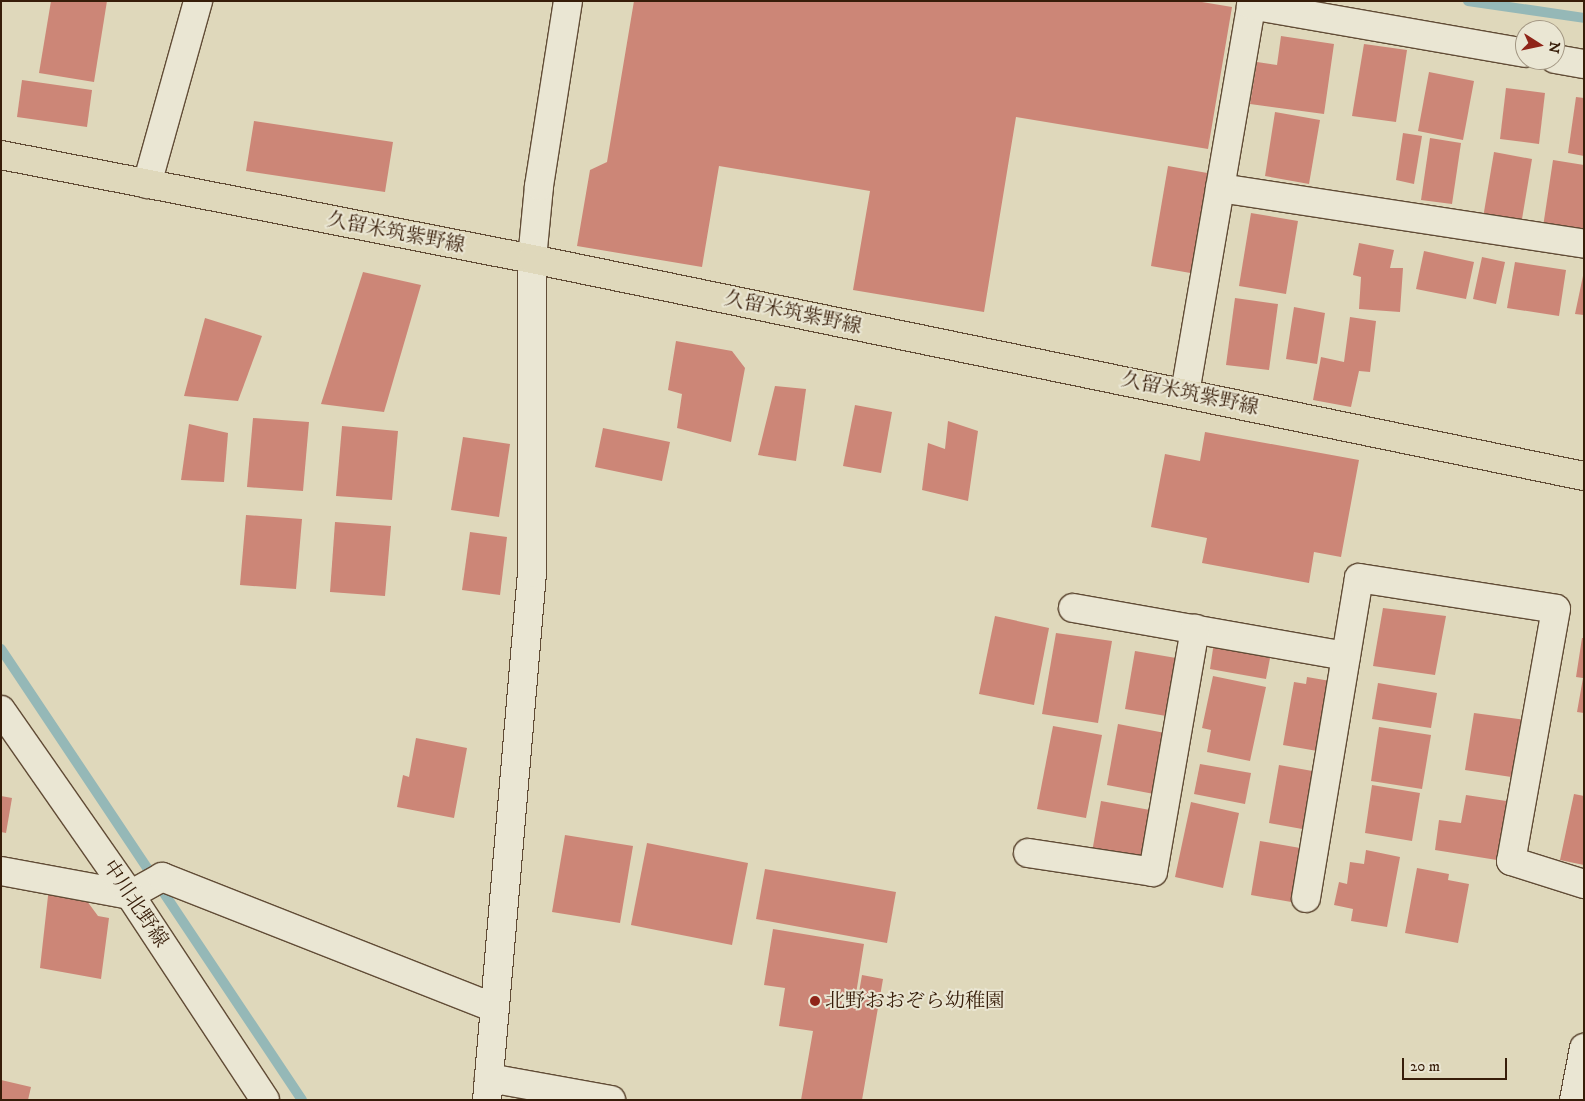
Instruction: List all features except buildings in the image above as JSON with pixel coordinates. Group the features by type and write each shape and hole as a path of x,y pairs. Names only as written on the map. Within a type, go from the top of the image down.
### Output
{"main road":[{"name":"久留米筑紫野線","path":"1,155 532,259 1584,476"}],"street":[{"path":"147,184 198,1"},
{"path":"568,1 539,186 532,259 532,573 488,1089 611,1100"},
{"path":"1185,394 1251,5 1515,51"},
{"path":"1565,61 1584,64"},
{"path":"1220,188 1584,244"},
{"path":"1306,898 1359,578 1556,609 1511,860 1584,884"},
{"path":"1073,608 1346,656"},
{"path":"1028,853 1153,872 1195,629"},
{"name":"中川北野線","path":"1,710 130,895 265,1100"},
{"path":"1,870 130,895 162,877 494,1008"},
{"path":"1574,1100 1584,1048"}],"waterway":[{"path":"1468,1 1584,18"},
{"path":"1,649 302,1100"}],"place":[{"name":"北野おおぞら幼稚園","path":"815,1001"}]}
